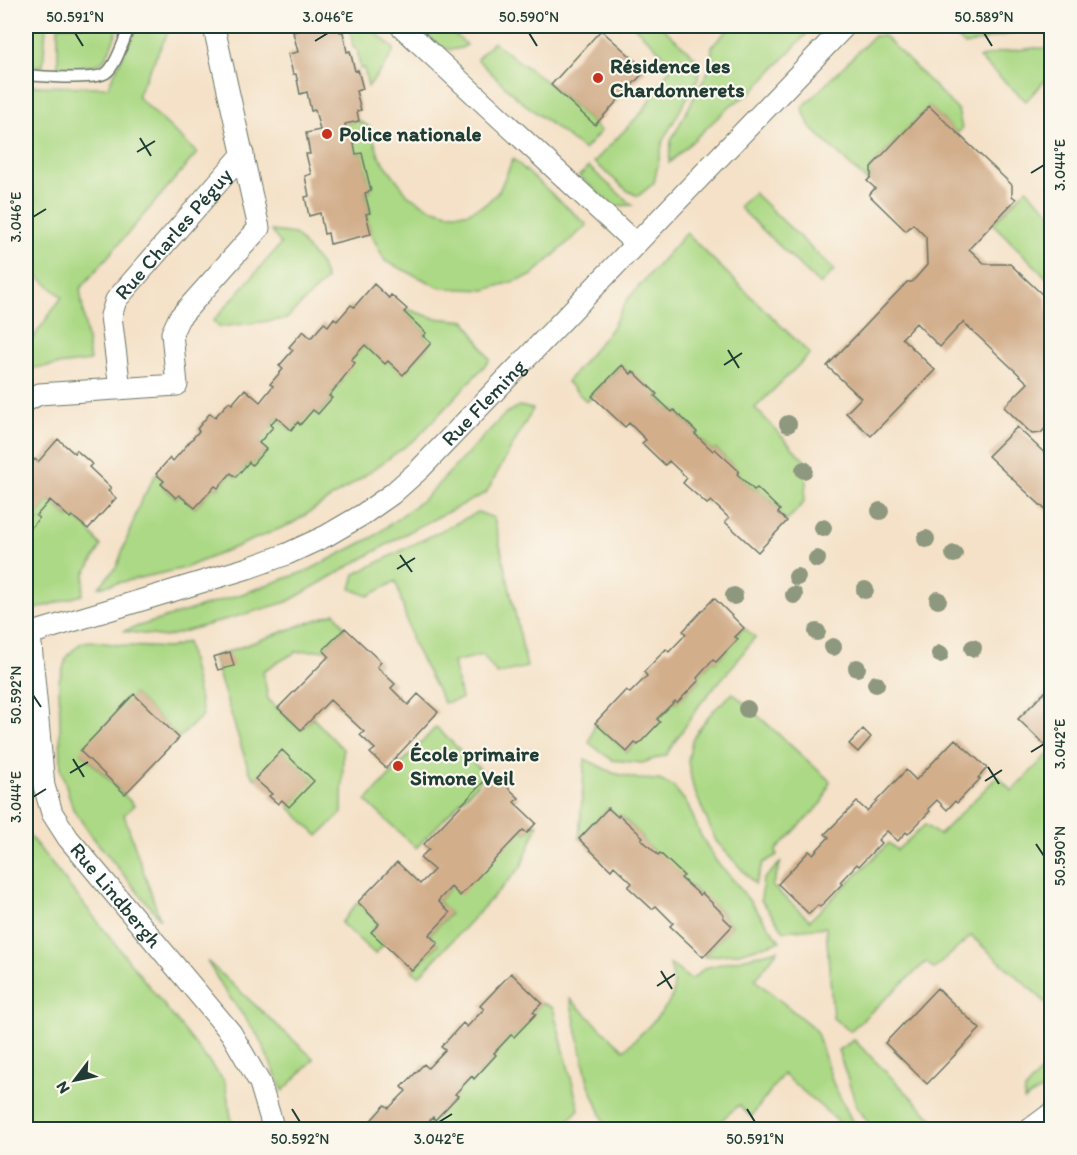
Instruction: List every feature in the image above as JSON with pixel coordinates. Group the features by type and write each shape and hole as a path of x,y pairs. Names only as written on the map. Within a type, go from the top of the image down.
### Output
{"street":[{"name":"Rue Charles Péguy","path":"26,400 39,394 177,385 173,327 178,318 259,228 215,32 216,26"},
{"path":"401,26 635,243"},
{"name":"Rue Fleming","path":"28,634 268,561 307,546 362,515 392,494 420,469 844,26"},
{"name":"Rue Charles Péguy","path":"120,389 111,316 117,300 243,154"},
{"name":"Rue Lindbergh","path":"28,634 44,786 52,813 68,838 231,1033 260,1083 274,1130"},
{"path":"1029,1130 1052,1113"}],"lane":[{"path":"26,75 50,77 106,74 130,26"}],"green space":[{"path":"26,26 46,26 43,66 26,66"},
{"path":"58,26 119,26 109,51 100,63 58,68"},
{"path":"137,26 171,26 137,96 197,153 80,289 90,361 26,369 26,348 62,297 26,266 26,86 108,87"},
{"path":"344,26 368,26 394,49 368,87 364,68 360,69 357,49 353,48 350,29 345,30"},
{"path":"418,26 445,26 467,45 459,49 446,49 434,42"},
{"path":"634,26 661,26 699,61 698,79 663,140 654,183 638,196 628,191 594,162 643,111 673,64"},
{"path":"732,26 814,26 752,92 731,105 669,163 671,141 711,66 712,46"},
{"path":"944,26 1051,26 1051,32 1020,31 965,45"},
{"path":"874,36 884,36 958,110 962,129 957,133 929,106 871,167 871,177 867,181 810,127 802,108"},
{"path":"493,42 551,85 601,131 584,150 517,98 477,59"},
{"path":"1035,48 1051,49 1051,74 1026,101 979,58 1000,52"},
{"path":"359,121 370,127 379,156 408,195 430,208 448,213 467,213 486,204 499,191 513,159 587,225 531,276 485,290 441,288 385,261 371,234 366,214 370,213 365,193 371,191 362,153 356,154 352,134 347,135 345,124"},
{"path":"589,167 632,205 614,206 579,176"},
{"path":"1026,189 1051,212 1051,282 993,224"},
{"path":"754,193 834,270 820,285 739,207"},
{"path":"271,231 295,234 321,265 326,280 286,319 219,327 213,321 281,244"},
{"path":"686,233 810,354 755,408 808,464 804,502 787,521 778,513 780,510 757,488 754,490 716,449 713,451 695,434 697,432 674,410 672,412 633,372 631,374 621,365 587,402 567,382 611,329 627,300"},
{"path":"407,309 434,318 466,321 490,360 417,438 293,523 185,568 99,587 117,566 140,503 156,474 164,481 161,485 176,498 179,495 195,508 215,486 218,488 231,473 236,477 249,462 253,464 266,449 259,443 277,417 291,430 313,410 318,414 332,399 329,396 342,381 351,360 365,345 385,363 388,361 403,374 431,343 423,336 426,333 404,312"},
{"path":"519,406 533,409 486,493 414,529 287,602 165,637 123,631 239,595 309,570 373,537 425,498 506,413"},
{"path":"50,500 69,518 72,516 88,529 101,546 85,574 82,595 26,612 26,534 39,519 36,516"},
{"path":"478,512 494,518 527,667 497,674 483,655 453,662 461,699 444,703 413,644 396,581 368,596 351,589 355,574"},
{"path":"335,613 345,628 323,650 296,652 263,671 268,699 301,730 313,718 343,749 342,813 318,836 289,807 313,780 282,751 255,779 249,771 213,657"},
{"path":"744,628 755,637 700,704 666,755 642,763 612,760 589,743 595,723 627,752 675,701 677,703 699,680 697,678 713,660 716,662"},
{"path":"90,641 169,648 187,642 203,715 179,738 134,694 82,753 134,805 124,815 160,919 91,835 73,809 61,769 59,681 67,656 81,643"},
{"path":"733,693 830,781 823,802 776,850 777,855 763,863 755,884 716,841 693,787 688,762 692,740 699,729 713,711"},
{"path":"436,727 486,775 416,848 366,801"},
{"path":"1051,751 1051,1007 971,936 934,969 926,962 850,1031 833,1018 826,927 784,931 761,900 763,880 781,862 772,886 810,920 889,843 897,850 925,825 939,835 998,776 1012,791"},
{"path":"585,759 613,773 639,779 659,780 673,786 688,805 701,836 716,861 780,941 739,953 703,957 732,926 723,917 724,915 641,839 643,837 620,815 618,817 608,808 579,839"},
{"path":"26,822 28,834 225,1082 233,1129 26,1129"},
{"path":"536,823 538,824 521,867 419,976 412,971 438,944 429,935 450,914 438,901 451,887 523,830 527,833"},
{"path":"358,902 379,924 371,932 384,944 375,954 341,923"},
{"path":"778,950 755,980 816,1030 833,1083 856,1129 847,1129 783,1074 751,1117 739,1105 711,1129 607,1129 588,1082 570,999 624,1050 657,1017 672,997 674,984 670,964 691,980 705,968"},
{"path":"207,961 314,1059 283,1091 258,1036 223,988"},
{"path":"542,1003 553,1008 579,1109 568,1121 567,1129 421,1130 457,1096 455,1094 472,1076 475,1078 496,1056 494,1053 511,1035 514,1037"},
{"path":"854,1040 939,1125 934,1129 873,1129 857,1107 838,1050"},
{"path":"1051,1060 1051,1084 1024,1100 1025,1090"}],"building":[{"name":"Police nationale","path":"296,26 338,26 340,32 343,32 347,52 350,51 355,71 358,70 363,89 356,91 361,110 357,111 359,121 345,124 347,135 352,134 356,154 362,153 371,191 365,193 370,213 366,214 371,234 330,244 328,233 324,234 320,213 309,216 305,197 309,196 305,176 311,174 306,154 310,154 306,133 320,130 315,110 311,111 307,92 300,94 296,74 293,74 288,54 298,52 293,32 297,31"},
{"name":"Résidence les Chardonnerets","path":"601,30 646,70 595,125 551,85"},
{"path":"929,106 1012,185 1012,196 1016,199 969,249 985,264 1010,264 1046,298 1047,310 1052,315 1052,421 1041,433 1032,434 1004,407 1028,383 963,322 940,347 916,323 902,338 935,370 871,436 846,413 861,398 827,366 907,282 912,282 927,265 926,237 913,224 906,231 869,195 875,188 867,181 871,177 871,167"},
{"path":"374,284 389,298 391,295 407,309 404,312 426,333 423,336 431,343 403,375 388,361 385,364 365,345 351,360 355,363 329,396 332,398 318,414 313,410 300,425 298,422 291,430 277,417 270,425 273,427 259,443 266,449 252,465 249,462 236,477 231,473 218,488 215,486 195,508 179,495 176,498 161,484 164,481 156,474 170,458 173,461 199,431 197,429 210,413 215,417 229,402 232,404 245,389 260,402 273,386 270,384 283,369 279,366 293,350 289,347 303,331 311,338 324,323 328,326 334,318 337,321 351,305 354,307"},
{"path":"622,365 631,374 633,371 657,394 655,396 697,432 695,434 713,451 715,449 739,471 737,474 754,490 757,488 780,510 778,513 787,521 758,552 725,522 729,518 711,501 707,504 683,483 687,478 669,461 665,465 642,443 646,440 629,423 625,427 592,396"},
{"path":"1017,427 1052,460 1052,516 988,456"},
{"path":"58,439 74,453 76,450 92,464 89,467 111,488 108,491 116,498 88,529 72,516 70,518 50,500 36,516 39,518 26,534 26,470 35,459 38,462"},
{"path":"714,598 744,628 735,637 738,639 716,662 713,660 697,678 699,680 677,703 675,701 657,719 660,722 638,745 635,743 627,752 595,723 626,690 630,693 647,676 644,672 666,649 669,652 686,634 683,631"},
{"path":"345,628 381,662 377,667 395,684 391,688 408,705 418,694 438,712 386,768 370,753 375,749 360,735 364,732 330,700 301,730 278,708 329,656 323,650"},
{"path":"230,652 234,666 218,670 213,657"},
{"path":"1052,685 1052,746 1049,749 1018,719"},
{"path":"134,694 179,738 125,794 80,751"},
{"path":"863,729 871,737 858,752 849,744"},
{"path":"955,739 987,768 978,778 980,779 957,803 955,801 947,810 937,800 928,809 930,811 898,841 887,831 878,840 881,843 859,866 857,864 820,907 818,905 809,914 778,884 809,851 813,854 829,837 825,834 857,802 867,811 906,770 916,780"},
{"path":"282,750 314,781 289,807 282,800 278,804 269,796 272,794 255,779"},
{"path":"492,773 519,798 514,802 536,823 527,833 523,830 460,896 451,887 438,901 450,913 429,935 438,943 412,971 371,932 379,924 358,902 397,862 420,884 434,870 420,858 429,849 423,845"},
{"path":"608,808 643,837 641,839 658,855 660,853 684,876 681,878 700,895 702,893 732,926 703,957 670,926 673,923 656,906 652,909 628,887 632,883 614,866 611,870 579,839"},
{"path":"511,973 542,1003 533,1012 536,1014 514,1037 511,1035 474,1079 472,1076 455,1094 458,1096 435,1120 433,1117 421,1130 362,1130 385,1105 389,1108 406,1091 402,1087 424,1064 428,1068 445,1050 441,1047 463,1023 467,1027 484,1009 480,1006"},
{"path":"937,988 980,1029 927,1084 885,1043"}],"place":[{"name":"Résidence les Chardonnerets","path":"598,78"},
{"name":"Police nationale","path":"327,134"},
{"name":"École primaire Simone Veil","path":"398,766"}]}
